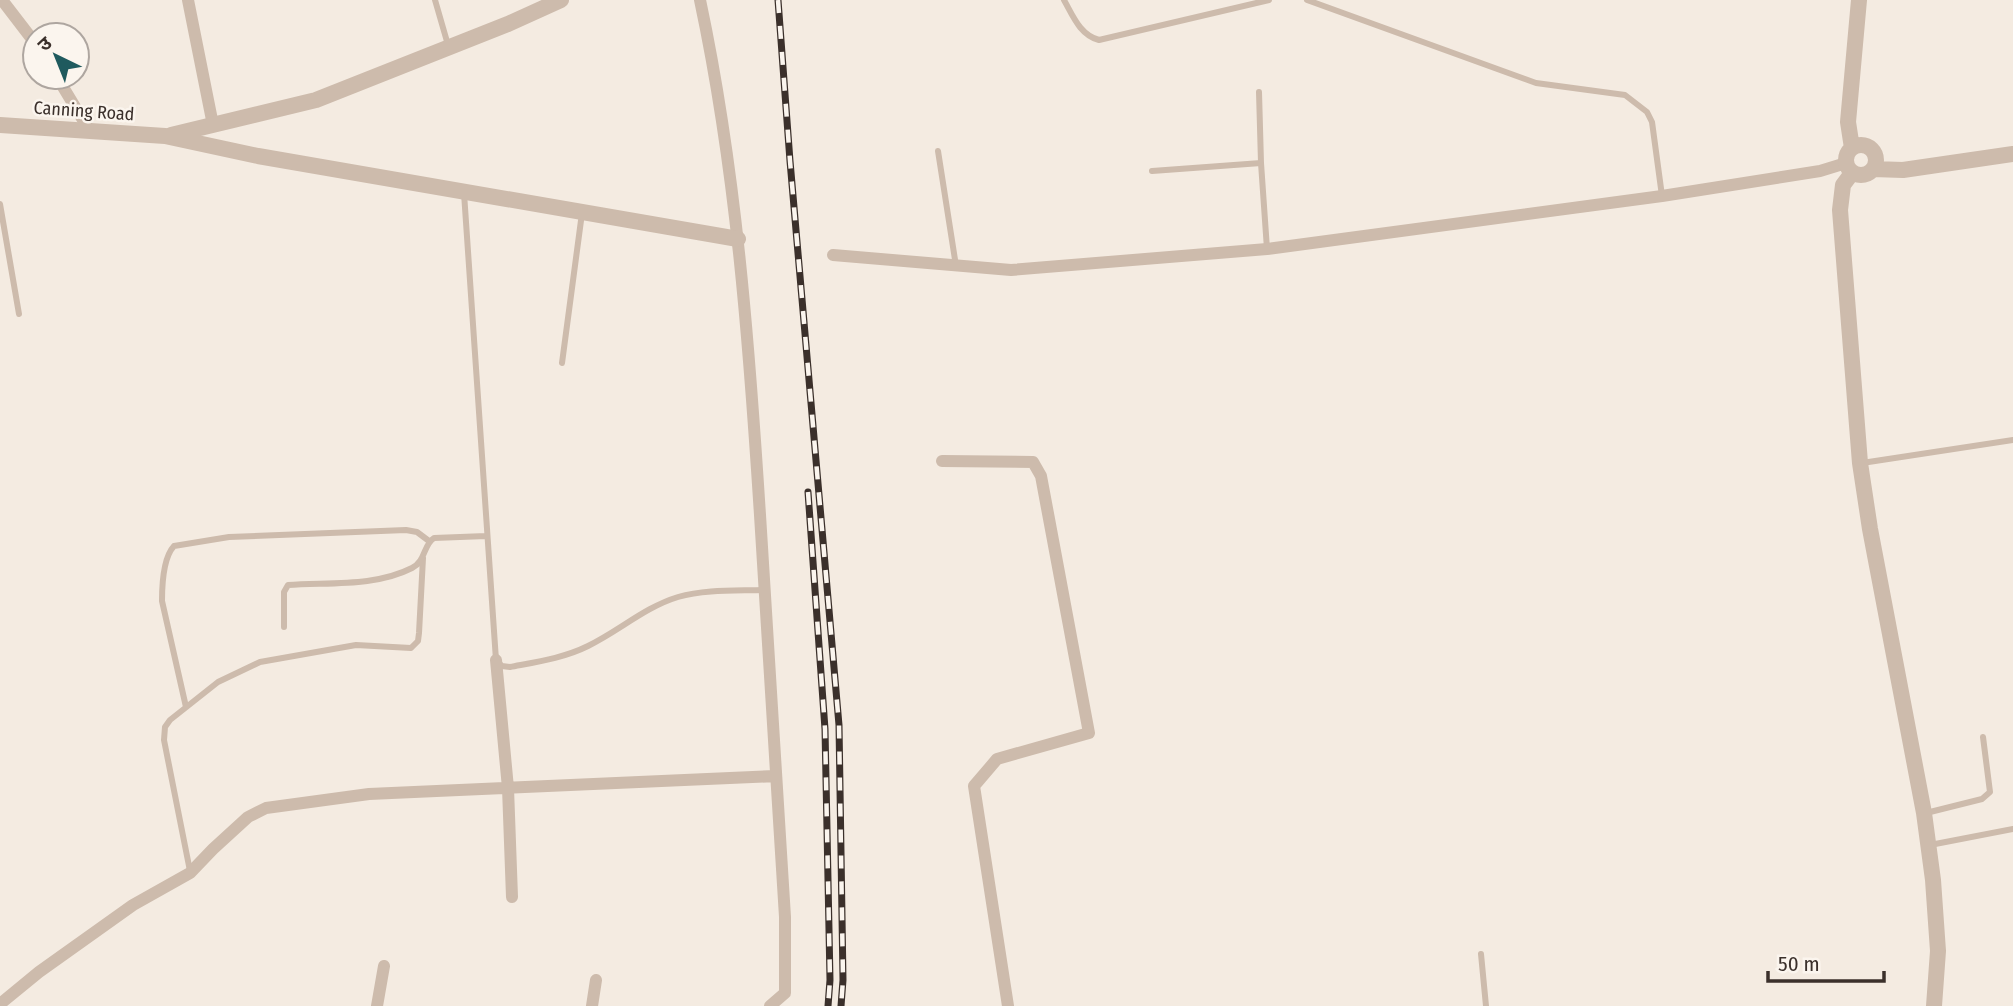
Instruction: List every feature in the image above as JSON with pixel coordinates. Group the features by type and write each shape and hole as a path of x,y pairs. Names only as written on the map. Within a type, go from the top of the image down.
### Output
{"street":[{"path":"2,0 21,25"},
{"path":"188,0 213,125"},
{"path":"165,136 316,100 509,24 561,0"},
{"path":"700,0 709,43 737,239 750,356 785,917 785,993 770,1006"},
{"path":"1859,0 1848,122 1852,148 1846,157 1849,168 1843,185 1840,210 1860,463 1928,846 1938,951 1934,1006"},
{"path":"65,91 89,130"},
{"name":"Canning Road","path":"0,125 165,136"},
{"path":"165,136 257,156 737,239"},
{"path":"1852,148 1864,146 1903,170"},
{"path":"833,256 1011,270 1267,249 1662,196 1820,171 1849,168 1864,176 1873,169 1876,158 1873,152"},
{"path":"1873,169 1903,170 2013,154"},
{"path":"942,461 1033,462 1041,476 1089,733 997,759 974,786 1008,1006"},
{"path":"496,660 508,788 512,897"},
{"path":"0,1004 39,972 133,905 190,873 248,817 266,807 369,794 776,776"},
{"path":"377,1006 384,966"},
{"path":"592,1006 596,980"}],"lane":[{"path":"435,0 449,47"},
{"path":"1064,0 1082,30 1099,40 1269,0"},
{"path":"1307,0 1536,83 1625,95 1647,112 1652,122 1662,196"},
{"path":"1259,92 1267,249"},
{"path":"938,151 956,266"},
{"path":"1152,171 1261,163"},
{"path":"464,191 496,660 502,666 510,667 575,652 663,603 679,597 713,592 765,590"},
{"path":"0,204 19,314"},
{"path":"562,363 582,212"},
{"path":"1860,463 2013,440"},
{"path":"186,707 162,601 168,558 174,546 229,537 406,530 417,532 429,541"},
{"path":"190,873 164,733 170,720 218,682 260,662 356,645 411,648 418,641 424,558 429,541 437,537 486,536"},
{"path":"284,627 284,592 288,585 355,583 412,568 424,558"},
{"path":"1924,813 1982,799 1990,792 1983,737"},
{"path":"1928,846 2013,829"},
{"path":"1481,954 1486,1006"}],"railway":[{"path":"778,0 839,725 843,980 841,1006"},
{"path":"808,492 825,729 830,980 828,1006"}]}
